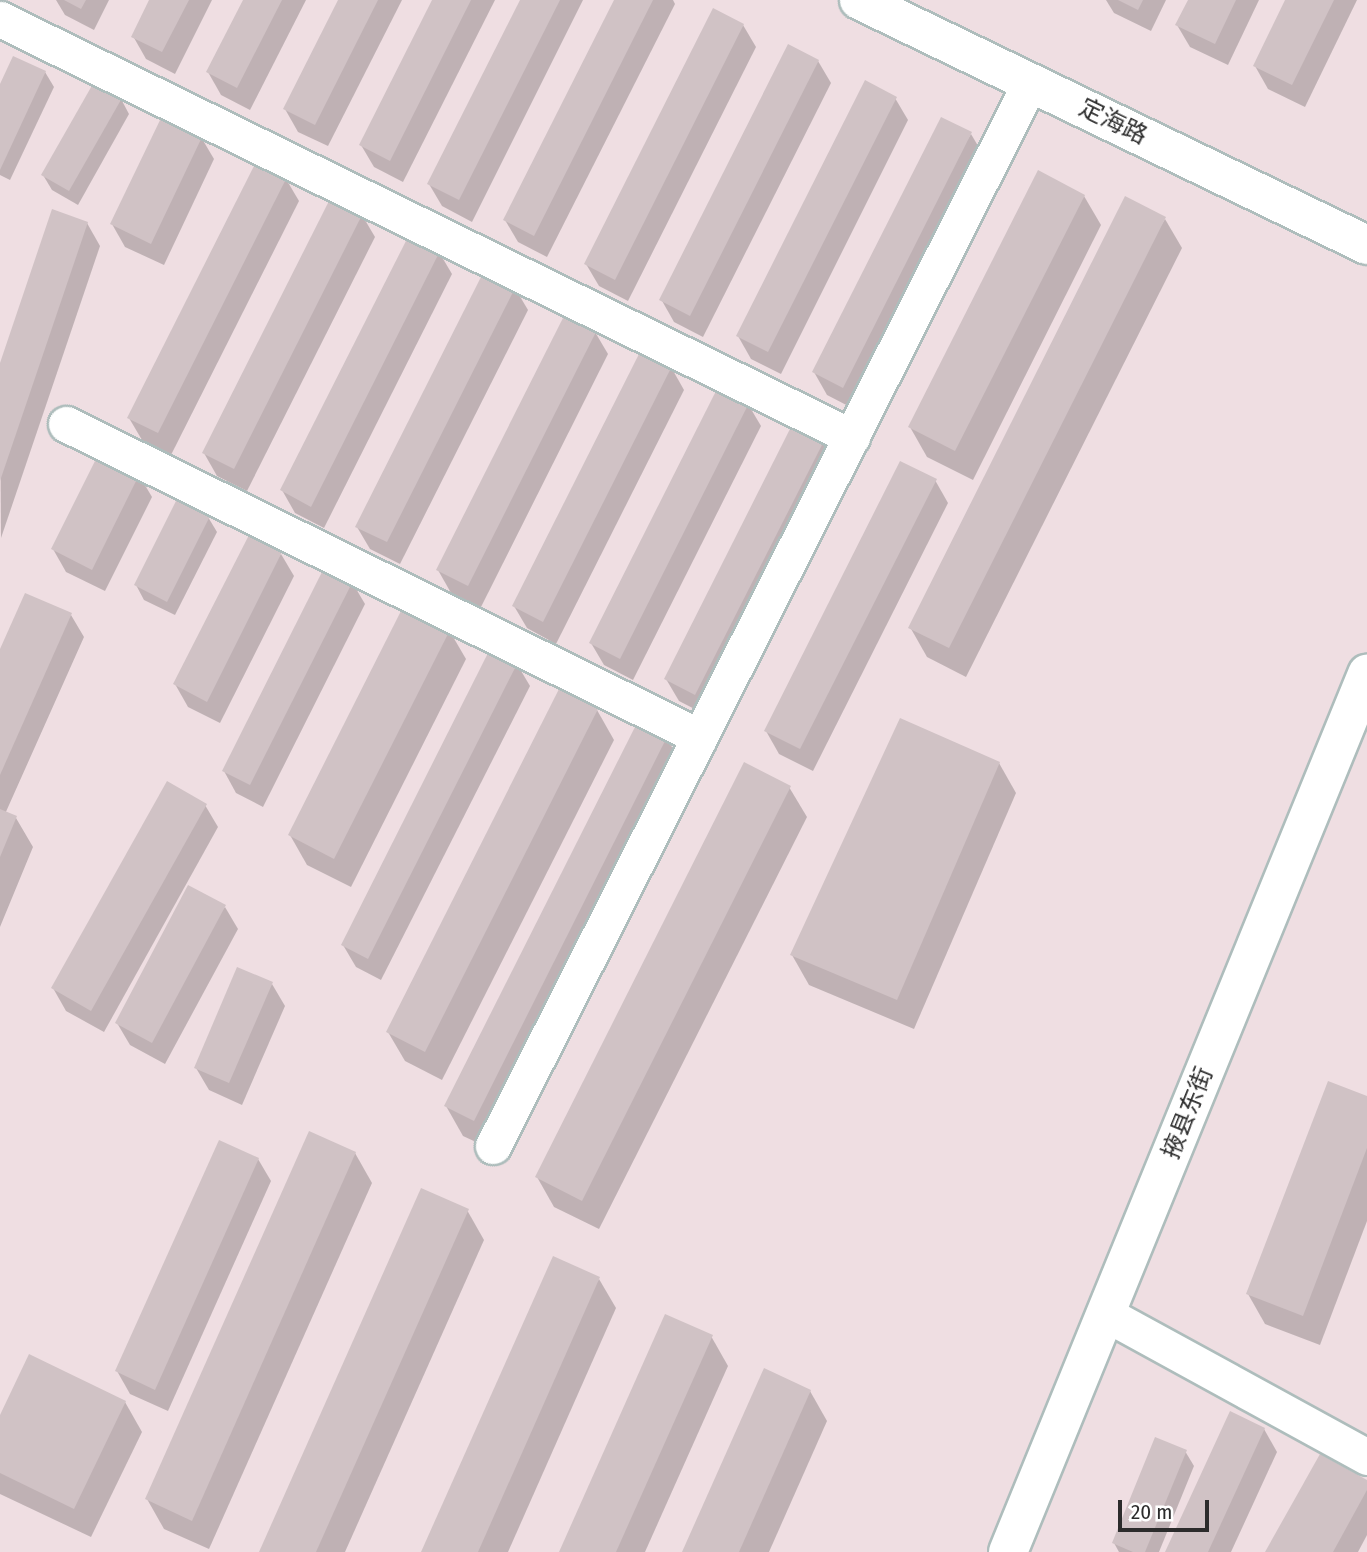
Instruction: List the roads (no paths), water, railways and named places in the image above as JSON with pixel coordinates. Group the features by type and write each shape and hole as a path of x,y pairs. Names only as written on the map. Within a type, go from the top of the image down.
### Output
{"main road":[{"name":"定海路","path":"859,0 1367,245"},
{"name":"掖县东街","path":"1009,1552 1367,674"}],"street":[{"path":"0,19 852,437"},
{"path":"493,1146 1030,83"},
{"path":"65,424 700,737"},
{"path":"1105,1314 1367,1457"}]}
